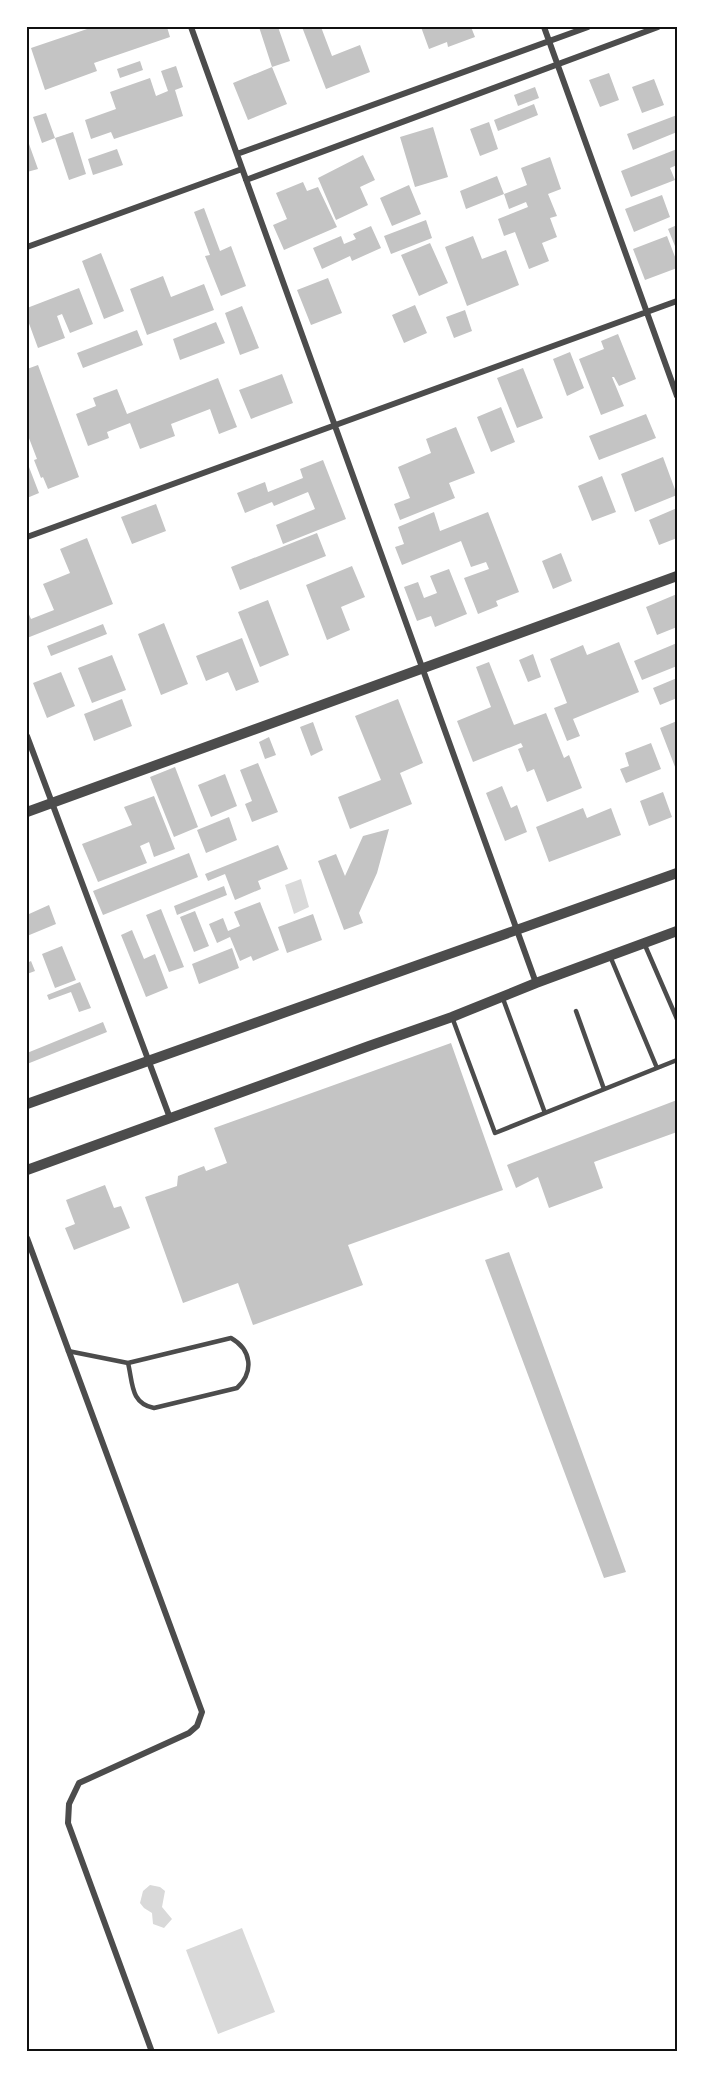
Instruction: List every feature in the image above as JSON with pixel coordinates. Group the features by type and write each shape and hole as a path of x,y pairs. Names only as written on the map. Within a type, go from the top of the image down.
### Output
{"street":[{"path":"191,27 536,983"},
{"path":"544,27 677,396"},
{"path":"237,154 588,27"},
{"path":"246,180 658,27"},
{"path":"27,247 243,169"},
{"path":"27,537 677,301"},
{"path":"27,812 677,576"},
{"path":"27,736 170,1118"},
{"path":"27,1104 677,873"},
{"path":"27,1170 452,1017 677,931"},
{"path":"27,1238 202,1712 197,1726 189,1733 80,1783 69,1804 68,1823 152,2052"}],"lane":[{"path":"644,943 677,1019"},
{"path":"610,956 657,1068"},
{"path":"502,996 545,1113"},
{"path":"576,1011 604,1089"},
{"path":"452,1017 495,1133 677,1060"},
{"path":"68,1351 128,1363 231,1338 240,1343 246,1352 249,1371 245,1381 237,1388 154,1408 144,1406 136,1399 128,1363"}],"shaded area":[{"path":"301,879 309,907 294,914 285,885"},
{"path":"150,1885 160,1887 165,1891 162,1907 172,1919 164,1928 153,1924 152,1913 140,1903 143,1891"},
{"path":"242,1928 275,2012 218,2034 186,1950"}],"building":[{"path":"93,27 167,27 170,37 94,63 97,71 45,90 31,48"},
{"path":"259,27 278,27 290,61 272,67"},
{"path":"302,27 321,27 332,56 360,45 370,72 326,89"},
{"path":"421,27 471,27 475,37 448,47 447,42 429,49"},
{"path":"140,61 143,70 120,78 117,69"},
{"path":"176,66 183,87 175,90 183,116 114,139 111,132 91,139 85,120 116,109 110,92 150,78 156,96 168,91 161,71"},
{"path":"272,67 287,104 248,120 233,83"},
{"path":"609,73 619,100 600,107 589,80"},
{"path":"654,79 664,105 642,113 632,87"},
{"path":"535,87 539,98 518,106 514,95"},
{"path":"534,104 538,115 498,131 494,120"},
{"path":"46,113 55,138 42,143 33,117"},
{"path":"677,115 677,132 633,150 627,134"},
{"path":"489,122 498,149 480,156 470,129"},
{"path":"433,127 448,177 415,187 400,137"},
{"path":"73,132 86,174 69,180 55,138"},
{"path":"29,144 38,169 27,172 27,145"},
{"path":"117,149 123,165 93,175 88,159"},
{"path":"677,149 677,165 670,168 675,180 631,197 621,171"},
{"path":"363,155 375,180 360,187 368,205 336,220 318,178"},
{"path":"550,157 561,189 548,194 557,216 550,218 557,237 542,243 549,261 529,269 515,232 504,236 498,219 528,207 526,202 509,209 504,194 527,185 521,168"},
{"path":"497,176 504,194 466,209 460,191"},
{"path":"303,182 307,191 318,187 337,227 284,250 273,225 287,219 276,193"},
{"path":"409,185 421,214 392,226 380,198"},
{"path":"662,195 670,217 634,232 625,209"},
{"path":"204,208 220,251 231,246 246,286 221,296 205,256 210,255 194,212"},
{"path":"426,220 432,238 391,254 384,236"},
{"path":"677,225 677,251 668,229"},
{"path":"371,226 381,248 352,261 350,256 322,269 313,248 341,236 344,244 356,239 353,234"},
{"path":"473,236 482,259 506,250 519,285 467,306 445,247"},
{"path":"667,236 677,268 645,280 633,249"},
{"path":"430,243 448,283 419,296 401,255"},
{"path":"101,253 124,311 104,319 82,261"},
{"path":"163,276 171,297 204,284 214,310 147,335 130,289"},
{"path":"328,278 342,313 311,325 297,290"},
{"path":"79,288 93,324 70,333 62,314 57,316 65,338 38,348 27,318 27,308"},
{"path":"415,305 427,333 404,343 392,315"},
{"path":"242,306 259,348 240,355 225,313"},
{"path":"465,310 472,331 454,338 446,317"},
{"path":"216,322 225,343 180,360 173,339"},
{"path":"137,330 143,345 83,368 77,353"},
{"path":"618,334 636,379 619,386 612,377 624,406 601,415 579,359 604,349 601,341"},
{"path":"570,352 584,388 567,396 553,359"},
{"path":"38,365 79,477 48,489 34,460 37,459 27,433 27,369"},
{"path":"523,368 543,418 517,428 497,378"},
{"path":"282,374 293,403 251,419 239,390"},
{"path":"218,378 237,427 219,434 210,409 171,424 175,436 140,449 130,423 107,432 109,438 88,446 76,414 96,406 93,398 117,389 127,414"},
{"path":"501,407 515,442 491,452 477,417"},
{"path":"646,414 656,438 599,460 589,436"},
{"path":"456,427 475,473 449,483 455,498 400,520 394,504 410,498 398,467 431,453 426,439"},
{"path":"663,457 677,495 635,512 621,474"},
{"path":"323,460 346,519 283,544 276,525 315,509 308,492 274,506 272,502 245,513 237,493 265,482 268,492 303,478 300,469"},
{"path":"29,467 39,493 27,498 27,468"},
{"path":"602,476 616,512 592,521 578,486"},
{"path":"156,504 166,531 132,544 121,517"},
{"path":"677,508 677,538 659,545 649,520"},
{"path":"434,512 440,531 488,512 519,592 496,601 498,606 478,614 464,578 489,569 486,562 471,567 461,541 402,565 395,547 404,544 398,527"},
{"path":"317,533 326,556 240,590 231,567"},
{"path":"87,538 113,604 27,638 27,610 31,619 54,610 43,584 70,573 60,549"},
{"path":"561,553 572,581 553,589 542,561"},
{"path":"352,566 365,597 341,607 350,630 327,640 306,585"},
{"path":"449,569 467,614 435,627 431,616 417,621 404,587 418,582 424,598 437,593 430,576"},
{"path":"677,594 677,627 657,635 646,607"},
{"path":"268,600 289,655 260,667 238,612"},
{"path":"164,623 188,684 161,695 138,634"},
{"path":"103,624 107,634 51,656 47,646"},
{"path":"242,638 259,682 236,691 228,672 206,681 196,656"},
{"path":"619,642 639,692 573,719 580,736 567,741 554,708 567,703 550,659 583,645 587,655"},
{"path":"677,643 677,666 642,680 634,661"},
{"path":"533,654 541,677 528,682 519,660"},
{"path":"112,655 126,690 92,703 78,668"},
{"path":"489,662 514,725 546,713 564,758 569,755 582,788 547,802 534,769 527,772 518,749 523,747 521,743 473,762 457,721 491,707 476,667"},
{"path":"61,672 75,706 47,718 33,683"},
{"path":"677,678 677,698 660,705 653,688"},
{"path":"122,699 132,726 94,741 84,714"},
{"path":"398,699 423,763 400,773 412,804 350,829 338,797 381,780 355,716"},
{"path":"677,721 677,772 660,728"},
{"path":"313,722 323,750 311,756 300,727"},
{"path":"269,737 276,755 265,759 259,742"},
{"path":"651,743 661,769 626,783 620,769 629,766 625,753"},
{"path":"258,763 278,812 252,822 245,804 252,801 240,770"},
{"path":"175,767 198,827 174,837 150,777"},
{"path":"225,774 237,806 211,817 198,785"},
{"path":"502,786 511,808 517,805 527,832 505,841 486,793"},
{"path":"663,792 672,817 649,826 640,801"},
{"path":"154,796 175,849 154,857 149,842 140,846 147,863 98,882 82,844 132,825 124,807"},
{"path":"583,808 587,818 611,808 621,835 549,862 536,827"},
{"path":"229,817 237,840 206,853 197,830"},
{"path":"389,829 377,873 359,913 363,923 344,930 318,861 336,854 345,876 363,836"},
{"path":"278,845 288,869 258,881 261,889 235,900 225,874 208,881 205,874"},
{"path":"189,853 198,877 103,915 93,891"},
{"path":"224,886 227,895 177,915 174,906"},
{"path":"260,902 279,950 253,961 251,956 240,961 230,937 217,943 209,924 223,918 228,931 240,926 234,912"},
{"path":"49,905 56,924 27,936 27,909 29,914"},
{"path":"161,909 184,967 169,972 146,915"},
{"path":"195,911 209,946 194,952 180,917"},
{"path":"313,914 322,940 287,953 278,927"},
{"path":"132,930 144,959 155,954 168,988 146,997 121,935"},
{"path":"62,946 76,980 55,988 42,954"},
{"path":"232,948 239,968 199,984 192,964"},
{"path":"31,961 35,971 27,974 27,963"},
{"path":"80,982 91,1008 79,1012 71,992 49,1000 47,995"},
{"path":"103,1022 107,1032 27,1064 27,1053"},
{"path":"451,1043 503,1190 348,1245 363,1285 253,1325 238,1283 183,1303 145,1197 177,1186 178,1176 204,1166 206,1171 227,1163 214,1128"},
{"path":"677,1100 677,1132 594,1162 603,1188 549,1208 538,1177 516,1188 507,1165"},
{"path":"105,1185 114,1208 121,1206 130,1228 74,1250 65,1228 75,1224 66,1200"},
{"path":"509,1252 626,1572 604,1578 485,1260"}]}
